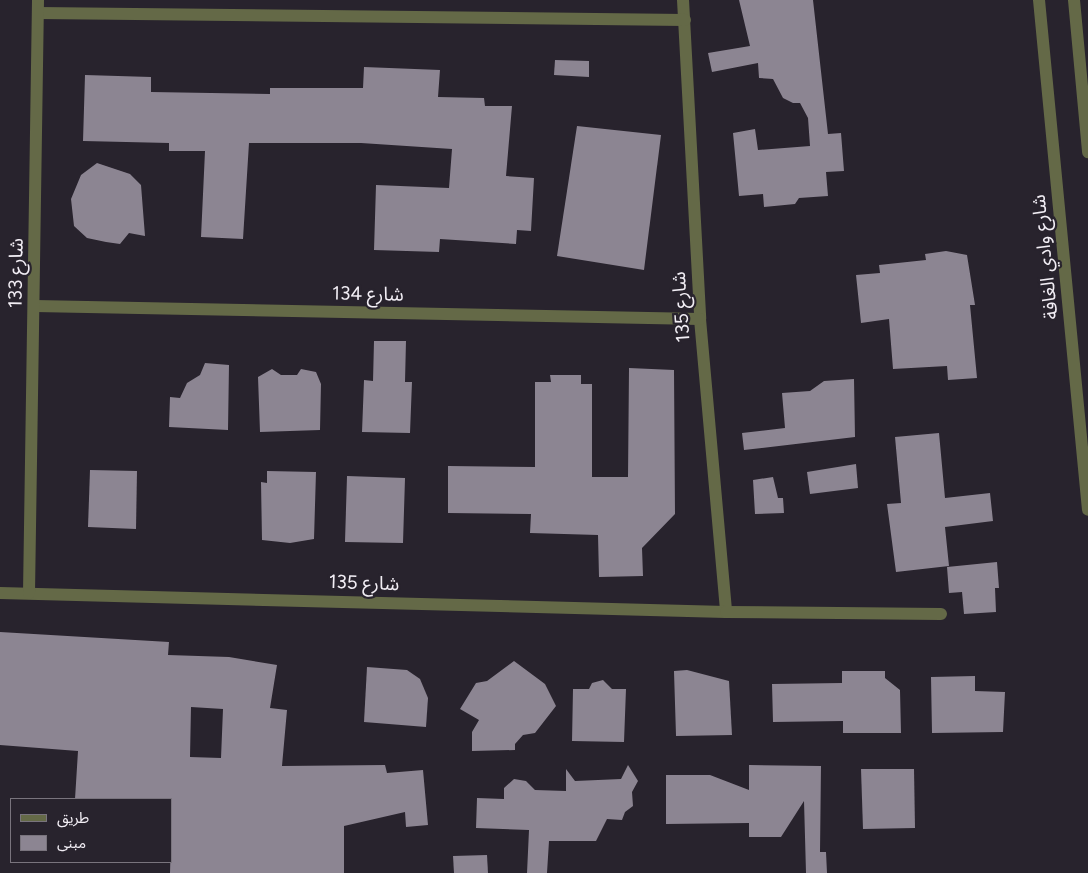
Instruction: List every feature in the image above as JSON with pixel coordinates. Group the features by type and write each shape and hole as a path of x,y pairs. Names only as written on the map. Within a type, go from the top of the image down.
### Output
{"street":[{"name":"شارع 135","path":"683,0 700,319 726,612"},
{"name":"شارع وادي الغافة","path":"1039,0 1088,510"},
{"path":"1074,0 1085,86 1088,152"},
{"name":"شارع 133","path":"29,593 38,6 685,20"},
{"name":"شارع 134","path":"34,306 700,319"},
{"name":"شارع 135","path":"0,593 726,612 941,614"}],"building":[{"path":"739,0 813,0 828,134 841,133 844,171 826,172 828,196 799,198 795,204 764,207 763,194 739,196 733,133 755,129 758,150 810,146 808,118 800,103 793,103 783,98 773,79 759,78 758,63 712,72 708,53 750,46"},
{"path":"555,60 589,61 589,77 554,75"},
{"path":"364,67 440,70 438,97 484,98 485,106 512,106 506,176 534,178 531,231 517,230 516,244 440,239 439,252 374,250 376,185 449,188 452,149 361,143 249,143 243,239 201,237 205,151 169,151 169,143 83,141 85,75 151,77 151,92 270,94 270,88 363,88"},
{"path":"577,126 661,135 644,270 557,256"},
{"path":"97,163 130,174 141,185 145,236 129,233 120,244 87,238 74,226 71,199 81,175"},
{"path":"946,251 967,255 975,305 970,305 977,378 948,380 947,366 893,369 889,319 861,323 856,275 880,273 879,265 926,260 925,254"},
{"path":"374,341 406,341 405,382 412,382 410,433 362,432 364,380 373,381"},
{"path":"205,363 229,365 228,430 169,427 170,397 180,398 187,383 200,375"},
{"path":"629,368 674,370 675,514 642,548 643,576 599,577 598,535 530,533 531,514 448,513 448,466 535,467 535,382 551,382 550,375 581,375 581,384 592,384 592,477 628,477"},
{"path":"272,369 281,375 297,375 301,369 316,372 321,384 320,430 260,432 258,377"},
{"path":"854,379 855,437 744,450 742,433 785,428 782,393 810,391 824,381"},
{"path":"939,433 945,498 990,493 993,521 945,527 949,566 896,572 887,504 901,503 895,437"},
{"path":"856,464 858,488 810,494 807,472"},
{"path":"90,470 137,471 136,529 88,527"},
{"path":"267,471 316,472 314,539 290,543 262,540 261,482 267,483"},
{"path":"347,476 405,478 403,543 345,542"},
{"path":"773,477 778,498 783,498 784,513 755,514 753,480"},
{"path":"997,562 999,588 995,588 996,612 964,614 962,592 949,593 947,567"},
{"path":"0,632 169,642 168,655 229,657 277,665 270,708 287,710 282,766 385,765 387,773 423,770 428,825 406,827 405,812 344,826 344,873 170,873 170,863 172,863 172,798 75,798 78,751 0,745","holes":["191,707 223,709 221,758 190,757"]},
{"path":"514,661 545,684 556,706 535,733 523,735 515,744 515,750 472,751 472,732 479,720 460,709 476,683 487,681"},
{"path":"367,667 407,670 420,679 428,698 426,727 364,722"},
{"path":"687,670 729,681 732,735 676,736 674,671"},
{"path":"842,671 885,671 885,678 900,690 901,733 843,733 843,721 773,722 772,684 842,683"},
{"path":"975,676 975,691 1005,692 1003,732 932,733 931,677"},
{"path":"603,680 612,689 626,689 624,742 572,741 573,689 589,689 592,683"},
{"path":"628,765 638,781 632,792 633,806 625,812 622,820 607,819 596,841 549,841 547,873 527,873 529,830 476,828 477,798 504,799 504,788 514,779 526,781 535,790 566,791 566,769 575,781 621,779"},
{"path":"749,765 821,766 820,852 826,852 827,873 806,873 804,801 781,837 749,837 749,823 666,824 666,775 710,775 749,790"},
{"path":"861,769 914,769 915,828 863,829"},
{"path":"487,855 488,873 454,873 453,856"}]}
